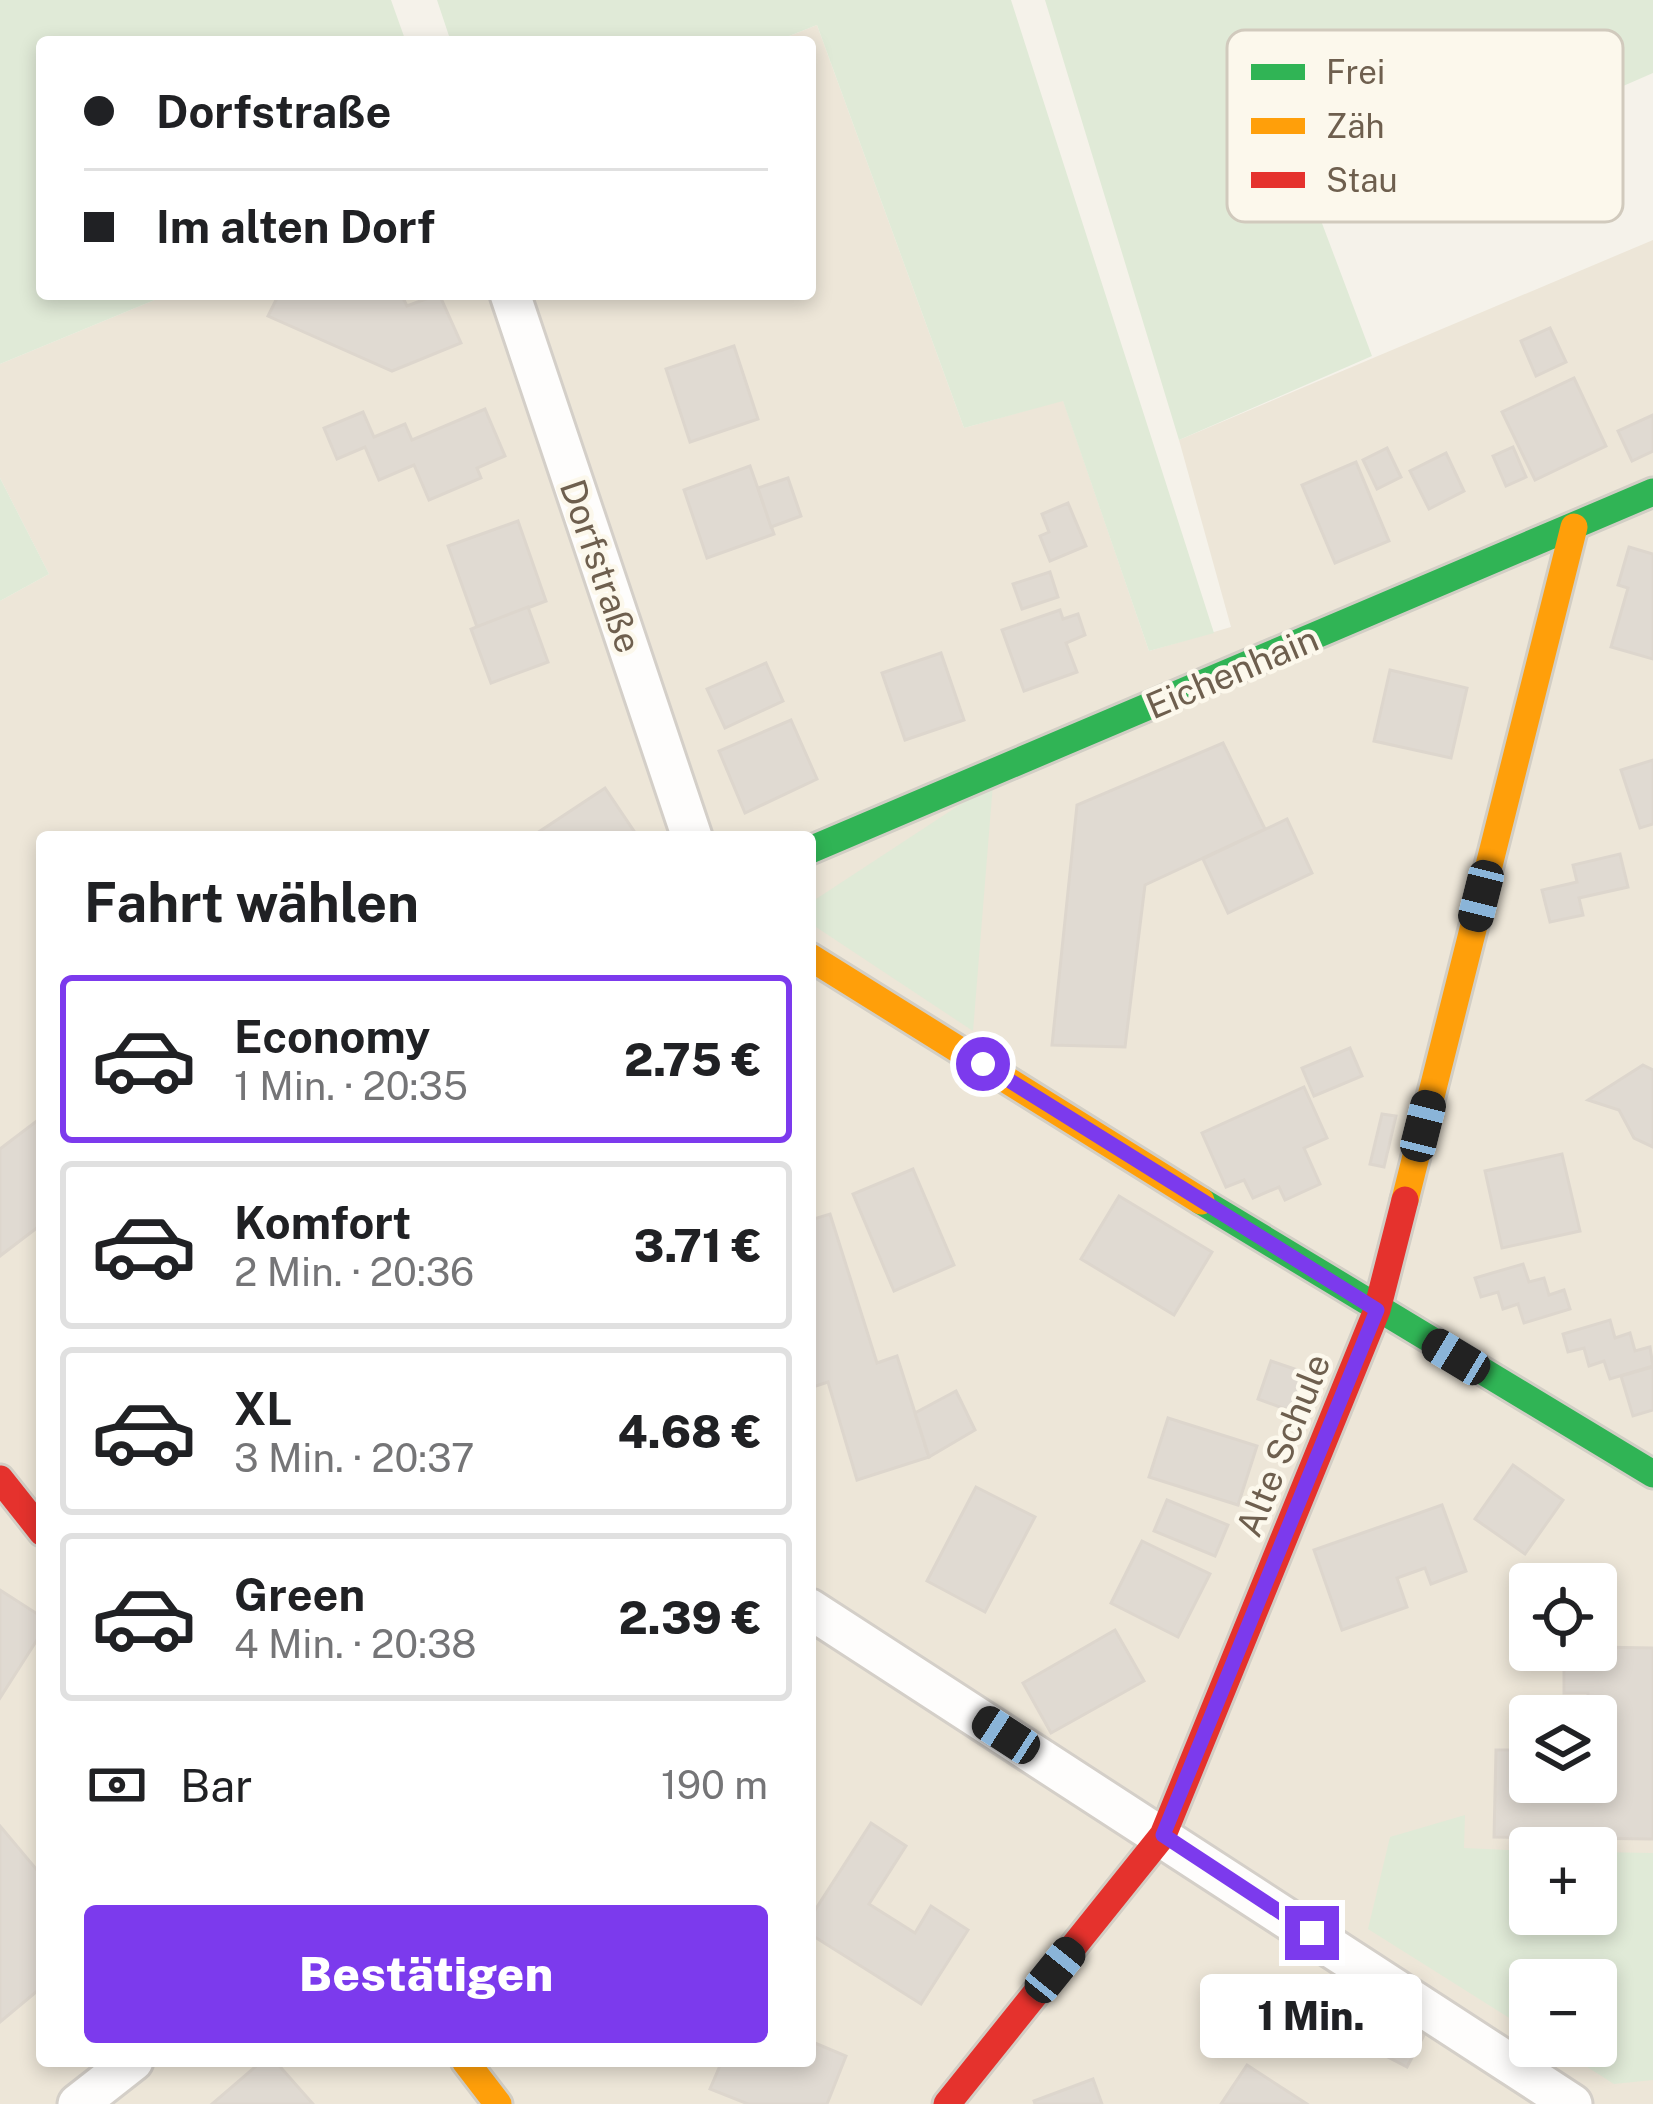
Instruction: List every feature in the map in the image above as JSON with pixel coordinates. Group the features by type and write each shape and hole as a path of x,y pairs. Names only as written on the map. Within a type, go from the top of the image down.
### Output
{"street":[{"name":"Dorfstraße","path":"513,300 690,831"},
{"name":"Eichenhain","path":"816,847 1653,492"},
{"name":"Alte Schule","path":"947,2104 1163,1835 1377,1310 1574,527"},
{"path":"816,961 1377,1310 1653,1474"},
{"path":"0,1479 36,1519"},
{"path":"816,1613 1572,2104"},
{"path":"78,2104 125,2067"},
{"path":"470,2067 498,2104"}],"shaded area":[{"path":"817,25 964,428 1063,400 1149,651 1231,627 1179,440 1653,240 1653,2104 0,2104 0,601 49,574 0,478 0,364 155,300 816,300 816,36 789,36"}],"green space":[{"path":"0,0 391,0 404,36 36,36 36,300 155,300 0,364"},
{"path":"437,0 1011,0 1214,633 1149,651 1063,401 964,428 817,25 789,36 449,36"},
{"path":"1045,0 1653,0 1653,73 1623,86 1623,30 1227,30 1227,222 1322,222 1372,356 1179,440"},
{"path":"0,478 49,574 0,601"},
{"path":"993,783 973,1031 816,927 816,899"},
{"path":"1465,1815 1464,1848 1509,1850 1509,1935 1617,1935 1617,1852 1653,1853 1653,2080 1614,2084 1587,2067 1617,2067 1617,1959 1509,1959 1509,2018 1368,1929 1390,1837"}],"building":[{"path":"276,300 404,300 407,306 442,300 461,343 392,371 268,316"},
{"path":"1550,328 1566,362 1536,376 1521,341"},
{"path":"734,346 758,419 690,442 666,369"},
{"path":"1574,378 1606,446 1535,480 1502,412"},
{"path":"485,409 505,456 477,468 481,478 429,500 414,465 379,480 365,447 337,459 324,428 363,412 374,437 405,424 412,440"},
{"path":"1653,415 1653,451 1632,461 1618,431"},
{"path":"1513,447 1526,477 1506,486 1493,456"},
{"path":"1387,448 1401,477 1377,489 1363,460"},
{"path":"1446,453 1464,491 1429,509 1410,471"},
{"path":"1356,462 1389,541 1335,563 1302,485"},
{"path":"750,466 774,534 707,558 684,490"},
{"path":"788,478 801,516 771,527 758,488"},
{"path":"1068,503 1086,546 1050,561 1040,536 1049,532 1042,514"},
{"path":"518,521 546,601 477,627 448,546"},
{"path":"1629,547 1653,554 1653,659 1611,647 1628,588 1618,585"},
{"path":"1050,572 1058,597 1022,609 1013,584"},
{"path":"528,607 548,662 491,683 471,629"},
{"path":"1060,610 1063,619 1078,614 1085,635 1066,643 1077,672 1024,691 1002,630"},
{"path":"941,653 964,720 905,740 882,673"},
{"path":"766,663 783,701 725,728 707,689"},
{"path":"1390,670 1467,688 1451,758 1374,741"},
{"path":"791,720 817,779 745,813 719,751"},
{"path":"1223,743 1265,829 1145,885 1125,1047 1052,1045 1077,805"},
{"path":"1653,760 1653,824 1640,828 1621,770"},
{"path":"605,788 634,831 540,831"},
{"path":"1287,819 1312,873 1228,913 1203,859"},
{"path":"1620,854 1628,887 1579,898 1583,915 1550,922 1542,890 1577,882 1573,865"},
{"path":"1350,1048 1362,1076 1314,1096 1302,1068"},
{"path":"1643,1065 1653,1070 1653,1147 1634,1138 1619,1110 1588,1100"},
{"path":"1304,1087 1327,1138 1304,1148 1320,1184 1285,1200 1279,1187 1253,1198 1244,1180 1226,1187 1202,1133"},
{"path":"1382,1114 1396,1116 1384,1167 1370,1164"},
{"path":"36,1122 36,1229 0,1256 0,1149"},
{"path":"1562,1154 1580,1231 1502,1248 1485,1171"},
{"path":"913,1169 954,1265 894,1291 853,1194"},
{"path":"1119,1196 1212,1252 1174,1315 1081,1259"},
{"path":"830,1214 877,1363 897,1356 929,1457 857,1480 828,1382 816,1386 816,1218"},
{"path":"1523,1264 1529,1282 1544,1278 1549,1295 1564,1290 1570,1309 1524,1323 1518,1304 1503,1309 1498,1292 1481,1297 1475,1278"},
{"path":"1610,1320 1615,1338 1630,1333 1635,1351 1650,1347 1653,1366 1610,1379 1604,1361 1589,1366 1584,1348 1568,1352 1563,1334"},
{"path":"1271,1361 1315,1376 1302,1415 1258,1399"},
{"path":"1653,1367 1653,1410 1633,1416 1621,1376"},
{"path":"956,1391 975,1430 929,1457 915,1413"},
{"path":"1168,1418 1257,1446 1238,1505 1149,1477"},
{"path":"1513,1465 1563,1500 1525,1554 1475,1519"},
{"path":"976,1487 1035,1517 985,1612 927,1581"},
{"path":"1167,1500 1228,1525 1215,1556 1154,1531"},
{"path":"1442,1505 1466,1571 1431,1584 1425,1568 1397,1578 1407,1607 1342,1630 1314,1550"},
{"path":"1142,1541 1210,1574 1178,1637 1111,1603"},
{"path":"0,1590 36,1613 36,1641 0,1698"},
{"path":"1115,1630 1144,1681 1051,1733 1023,1683"},
{"path":"1617,1647 1653,1648 1653,1839 1617,1839 1617,1827 1509,1827 1509,1837 1494,1837 1496,1750 1509,1750 1509,1803 1617,1803 1617,1695 1564,1693 1564,1671 1617,1671"},
{"path":"871,1823 906,1846 869,1904 915,1933 931,1906 968,1930 921,2004 816,1938 816,1909"},
{"path":"0,1826 36,1869 36,1992 0,2022"},
{"path":"1396,2020 1424,2035 1407,2067 1378,2052"},
{"path":"816,2044 846,2056 827,2104 748,2104 710,2089 719,2067 816,2067"},
{"path":"1247,2065 1307,2104 1221,2104"},
{"path":"255,2067 280,2067 313,2104 212,2104"},
{"path":"1093,2079 1102,2104 1035,2104 1034,2101"}],"traffic: fast":[{"path":"816,847 1653,492"},
{"path":"1201,1201 1653,1474"}],"traffic: slow":[{"path":"1405,1200 1574,527"},
{"path":"816,961 1201,1201"},
{"path":"470,2067 498,2104"}],"traffic: jam":[{"path":"947,2104 1163,1835 1377,1310 1405,1200"},
{"path":"0,1479 36,1524"}],"route":[{"path":"983,1064 1377,1310 1163,1835 1312,1933"}]}
